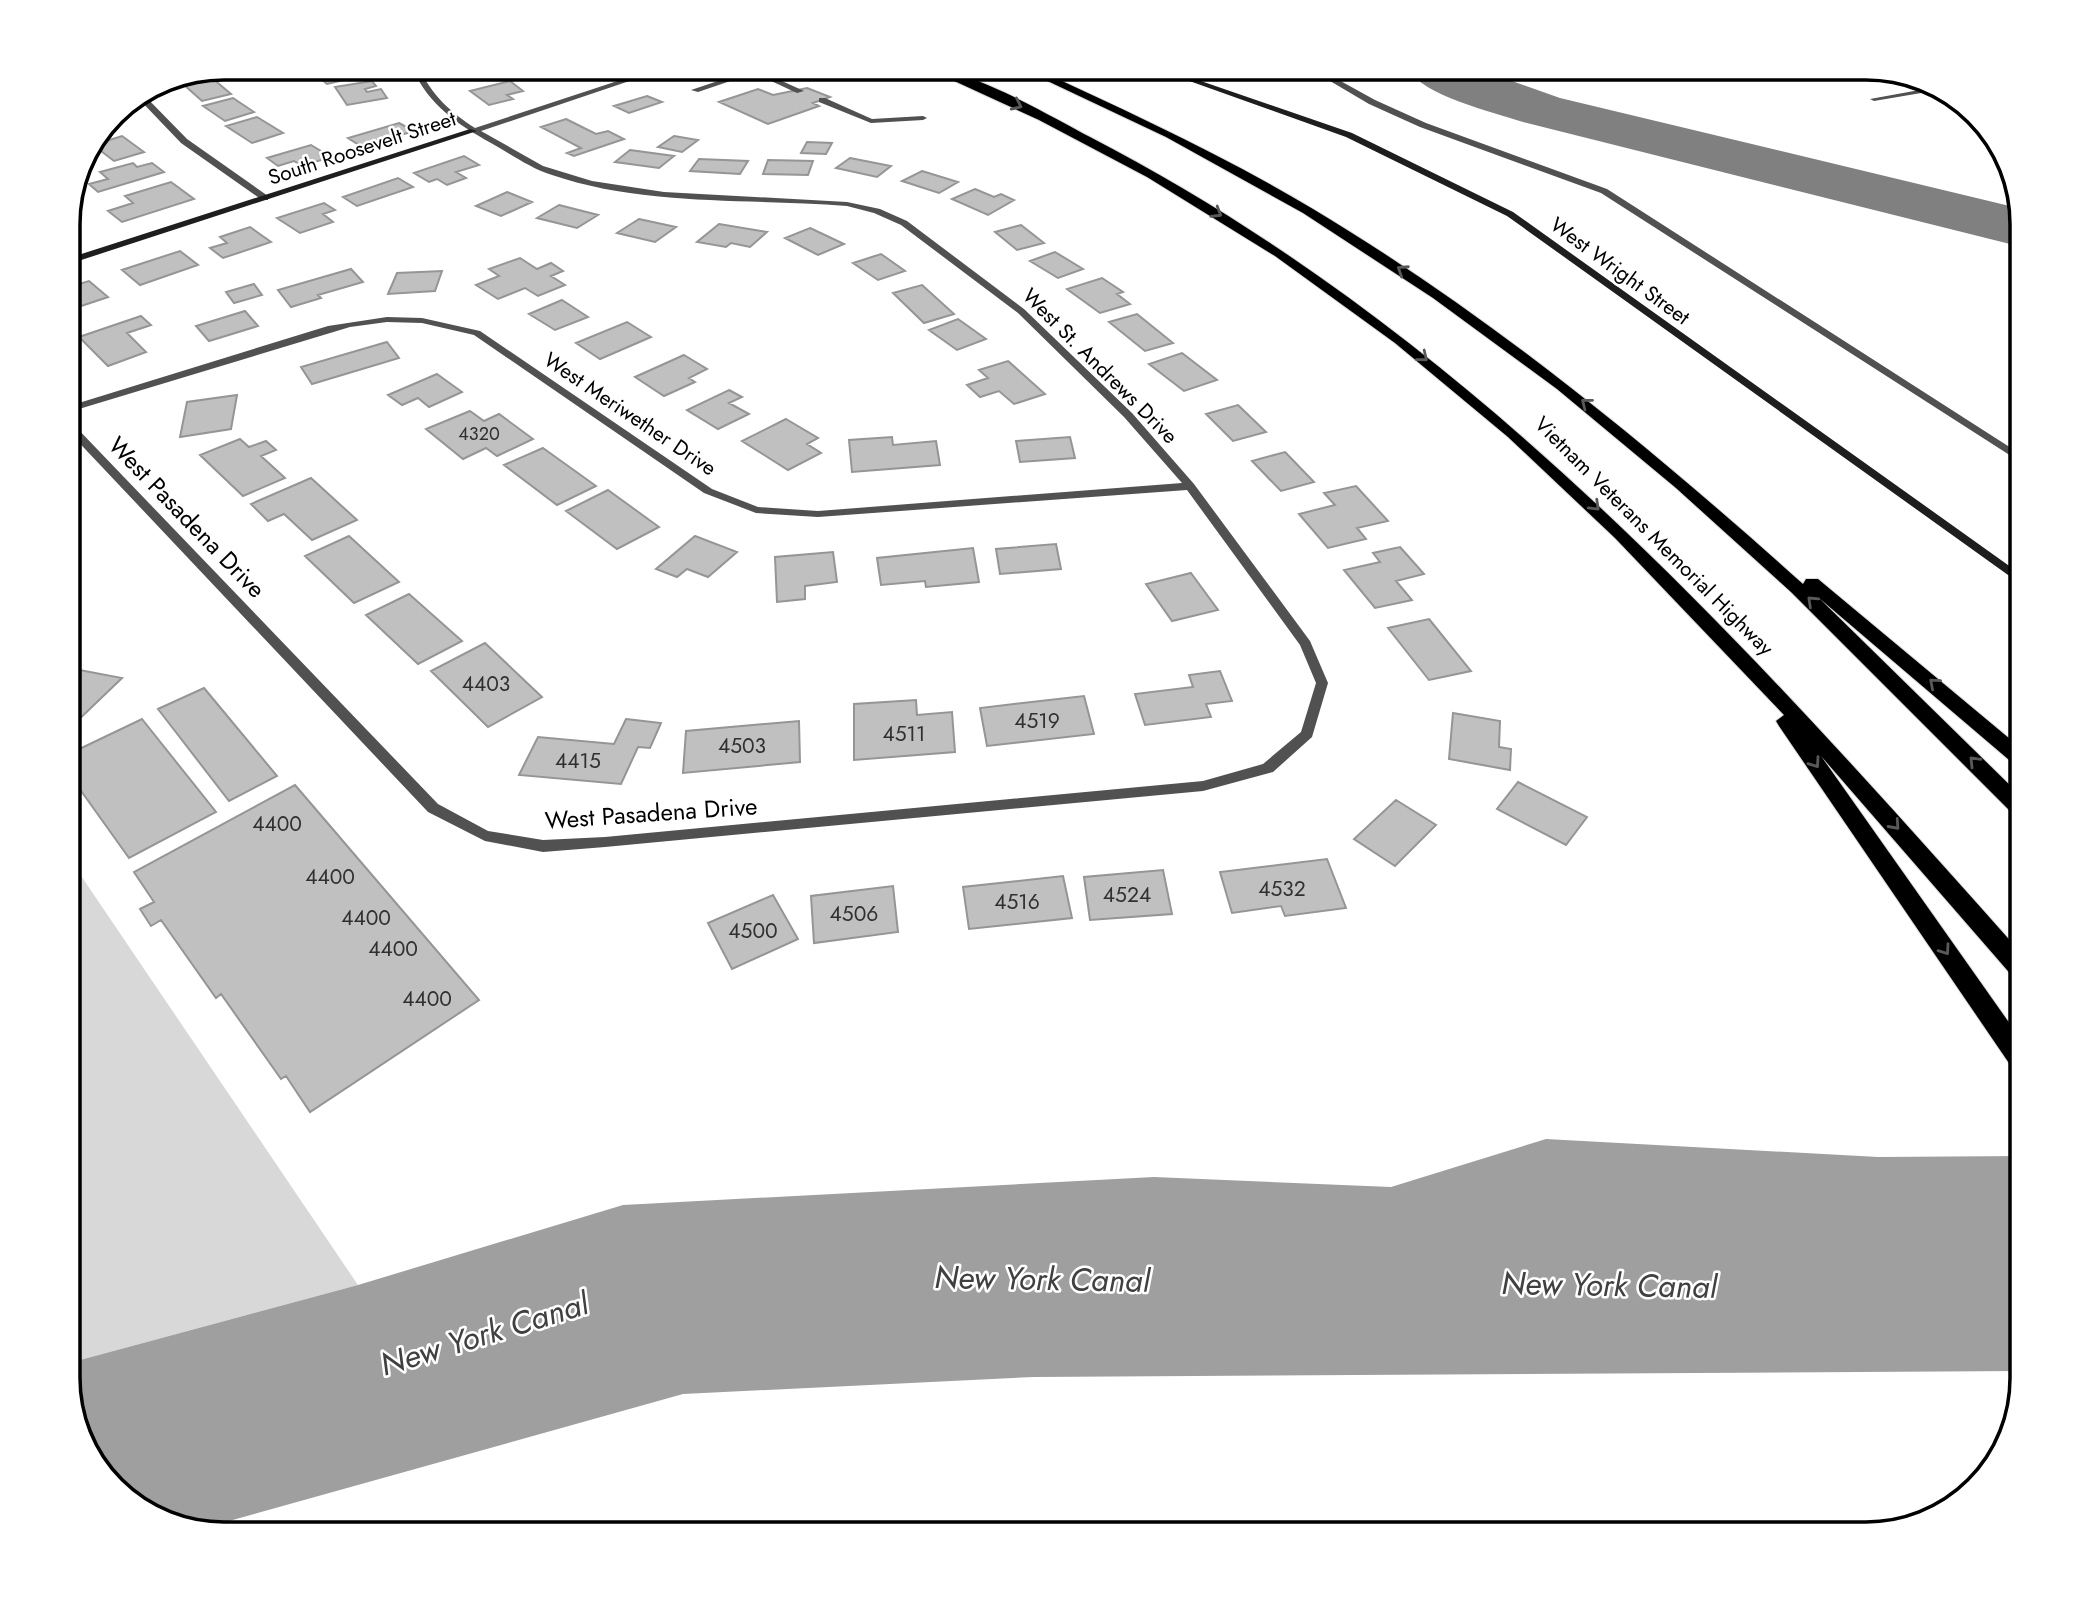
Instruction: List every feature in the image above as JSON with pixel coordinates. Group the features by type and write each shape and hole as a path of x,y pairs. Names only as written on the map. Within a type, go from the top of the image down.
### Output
{"highway":[{"name":"Vietnam Veterans Memorial Highway","path":"1051,80 1194,148 1362,244 1478,321 1624,433 1839,625 2010,798"},
{"name":"Vietnam Veterans Memorial Highway","path":"960,81 1034,113 1132,163 1225,217 1343,297 1502,421 1593,504 1735,647 2010,957"},
{"path":"1624,433 1930,679 2010,749"},
{"path":"1735,647 2010,1044"}],"street":[{"name":"West Wright Street","path":"1192,80 1349,135 1510,214 2010,572"},
{"path":"1333,80 1372,102 1423,125 1604,191 2010,452"},
{"name":"West St. Andrews Drive","path":"422,81 435,103 473,131 553,173 600,187 668,197 847,204 877,211 904,223 1021,311 1128,415 1190,486 1306,644 1322,683 1307,734"},
{"name":"South Roosevelt Street","path":"81,257 626,81"},
{"path":"695,90 721,81"},
{"path":"777,81 800,90"},
{"path":"1874,99 1921,92"},
{"path":"822,100 871,121 923,118"},
{"path":"147,104 184,141 265,198"},
{"name":"West Meriwether Drive","path":"81,405 331,328 366,320 407,318 446,322 477,333 708,491 756,510 818,514 1190,486"},
{"name":"West Pasadena Drive","path":"81,439 433,808 485,836 543,846 605,842 1203,786 1268,768 1307,734"}],"shaded area":[{"path":"81,876 358,1285 81,1360"}],"water":[{"name":"New York Canal","path":"1546,1139 1878,1157 2010,1156 2010,1371 1034,1377 683,1394 225,1522 197,1520 178,1515 137,1493 116,1473 100,1450 91,1433 83,1406 81,1360 358,1285 623,1205 1154,1177 1391,1187"}],"building":[{"path":"216,81 231,94 202,101 185,86"},
{"path":"372,81 376,86 365,89 367,92 381,89 387,98 347,105 335,87"},
{"path":"510,81 523,91 507,95 513,99 489,105 470,91"},
{"path":"807,88 830,97 813,103 819,106 768,124 719,102 758,89 773,95"},
{"path":"647,96 662,102 629,113 614,106"},
{"path":"233,98 254,112 225,121 203,106"},
{"path":"257,117 283,133 252,143 226,126"},
{"path":"566,119 596,134 608,131 624,139 574,156 567,153 581,148 541,127"},
{"path":"399,123 414,131 362,147 348,138"},
{"path":"122,136 144,152 114,161 101,151 108,140"},
{"path":"674,136 698,140 682,152 658,147"},
{"path":"807,142 832,143 826,154 801,153"},
{"path":"311,145 331,157 302,166 294,161 278,166 267,158"},
{"path":"630,150 674,156 659,168 615,162"},
{"path":"464,156 479,165 456,172 466,178 447,185 437,179 429,182 414,173"},
{"path":"850,158 891,166 877,177 836,168"},
{"path":"699,159 748,161 740,174 690,171"},
{"path":"768,160 813,161 808,175 763,174"},
{"path":"133,163 137,167 152,163 164,172 98,192 89,184 108,179 100,172"},
{"path":"922,171 958,182 939,193 902,181"},
{"path":"398,178 413,187 357,206 343,197"},
{"path":"171,182 194,199 122,222 108,211 133,203 125,196"},
{"path":"975,189 994,197 1001,194 1014,200 988,215 952,199"},
{"path":"507,192 532,202 501,216 476,206"},
{"path":"324,203 335,210 323,214 333,222 300,233 277,218"},
{"path":"559,205 598,215 577,228 537,218"},
{"path":"639,219 676,227 655,242 617,233"},
{"path":"719,224 767,232 750,247 731,243 726,247 697,242"},
{"path":"1021,225 1044,243 1017,250 995,232"},
{"path":"250,227 271,242 223,258 210,248 227,243 220,237"},
{"path":"810,228 844,244 818,255 785,238"},
{"path":"180,251 198,265 140,285 122,270"},
{"path":"1055,252 1083,269 1058,278 1030,261"},
{"path":"881,254 905,271 878,280 853,263"},
{"path":"520,258 537,269 551,263 563,271 551,276 565,285 538,296 525,288 498,299 476,285 499,276 489,269"},
{"path":"351,269 363,282 318,295 321,298 291,307 278,290"},
{"path":"442,271 435,291 388,294 397,273"},
{"path":"1102,278 1123,292 1117,294 1130,304 1100,313 1067,289"},
{"path":"89,281 108,297 81,306 81,283"},
{"path":"254,284 262,295 234,303 226,292"},
{"path":"922,285 954,314 924,323 893,293"},
{"path":"562,300 588,317 555,330 529,314"},
{"path":"245,311 258,326 209,341 196,326"},
{"path":"1137,314 1173,343 1145,351 1109,322"},
{"path":"141,316 151,325 127,333 146,352 108,366 81,336"},
{"path":"958,319 986,339 957,350 929,330"},
{"path":"627,322 651,337 600,359 576,343"},
{"path":"387,342 399,358 312,384 301,367"},
{"path":"1182,353 1217,380 1184,391 1149,364"},
{"path":"684,355 707,369 689,378 695,382 664,396 635,377"},
{"path":"1008,361 1045,394 1014,404 999,391 980,397 967,385 988,378 979,370"},
{"path":"437,374 462,392 429,407 418,398 402,405 388,395"},
{"path":"729,390 742,397 729,403 749,414 718,429 687,410"},
{"path":"237,395 231,429 180,437 187,402"},
{"path":"1238,405 1266,432 1233,441 1206,414"},
{"path":"470,411 484,421 499,414 533,439 497,456 486,448 463,459 426,429"},
{"path":"786,419 818,438 807,444 821,453 788,470 742,441"},
{"path":"892,437 893,445 936,441 940,465 852,472 849,440"},
{"path":"1070,437 1075,458 1020,462 1016,441"},
{"path":"240,439 249,447 266,441 276,450 261,456 285,478 243,496 200,455"},
{"path":"543,448 596,486 557,505 504,465"},
{"path":"1285,452 1314,482 1281,491 1252,461"},
{"path":"311,478 357,520 312,540 284,514 268,521 251,504"},
{"path":"1356,486 1388,521 1357,528 1366,539 1328,548 1299,514 1335,505 1324,493"},
{"path":"608,490 659,527 617,549 566,511"},
{"path":"349,536 399,582 354,603 305,556"},
{"path":"695,536 737,552 708,577 687,569 677,577 656,569"},
{"path":"1056,544 1061,569 1000,574 996,549"},
{"path":"1400,547 1424,574 1396,581 1412,600 1375,608 1344,570 1380,562 1373,553"},
{"path":"973,548 979,582 926,587 925,581 881,585 877,558"},
{"path":"833,552 837,582 805,586 805,599 777,602 775,557"},
{"path":"1191,573 1218,610 1172,621 1146,584"},
{"path":"409,594 462,641 418,664 366,615"},
{"path":"1429,619 1471,671 1429,680 1388,628"},
{"path":"485,643 542,697 488,727 431,671"},
{"path":"81,670 122,678 81,717"},
{"path":"1220,671 1232,701 1206,704 1211,717 1145,725 1135,694 1193,687 1189,675"},
{"path":"204,688 277,776 229,801 158,709"},
{"path":"1084,696 1094,734 987,746 980,708"},
{"path":"916,700 917,715 952,712 955,752 854,760 854,704"},
{"path":"1453,713 1500,721 1499,747 1511,749 1510,770 1449,759"},
{"path":"142,719 216,812 129,858 81,791 81,748"},
{"path":"626,719 661,723 650,748 638,747 621,784 519,775 538,737 614,744"},
{"path":"799,721 800,762 683,773 686,731"},
{"path":"1518,782 1587,817 1566,845 1497,809"},
{"path":"295,785 479,1000 310,1112 286,1076 281,1079 221,994 216,998 161,920 151,926 140,909 154,902 134,872"},
{"path":"1396,800 1436,825 1395,866 1354,839"},
{"path":"1327,859 1346,908 1285,916 1281,906 1232,913 1220,872"},
{"path":"1163,870 1172,914 1090,920 1084,877"},
{"path":"1063,876 1072,918 969,929 963,887"},
{"path":"893,886 898,932 814,943 811,896"},
{"path":"773,895 798,939 732,969 708,923"}],"taxiway":[{"path":"1458,80 1543,110 2010,225"}]}
